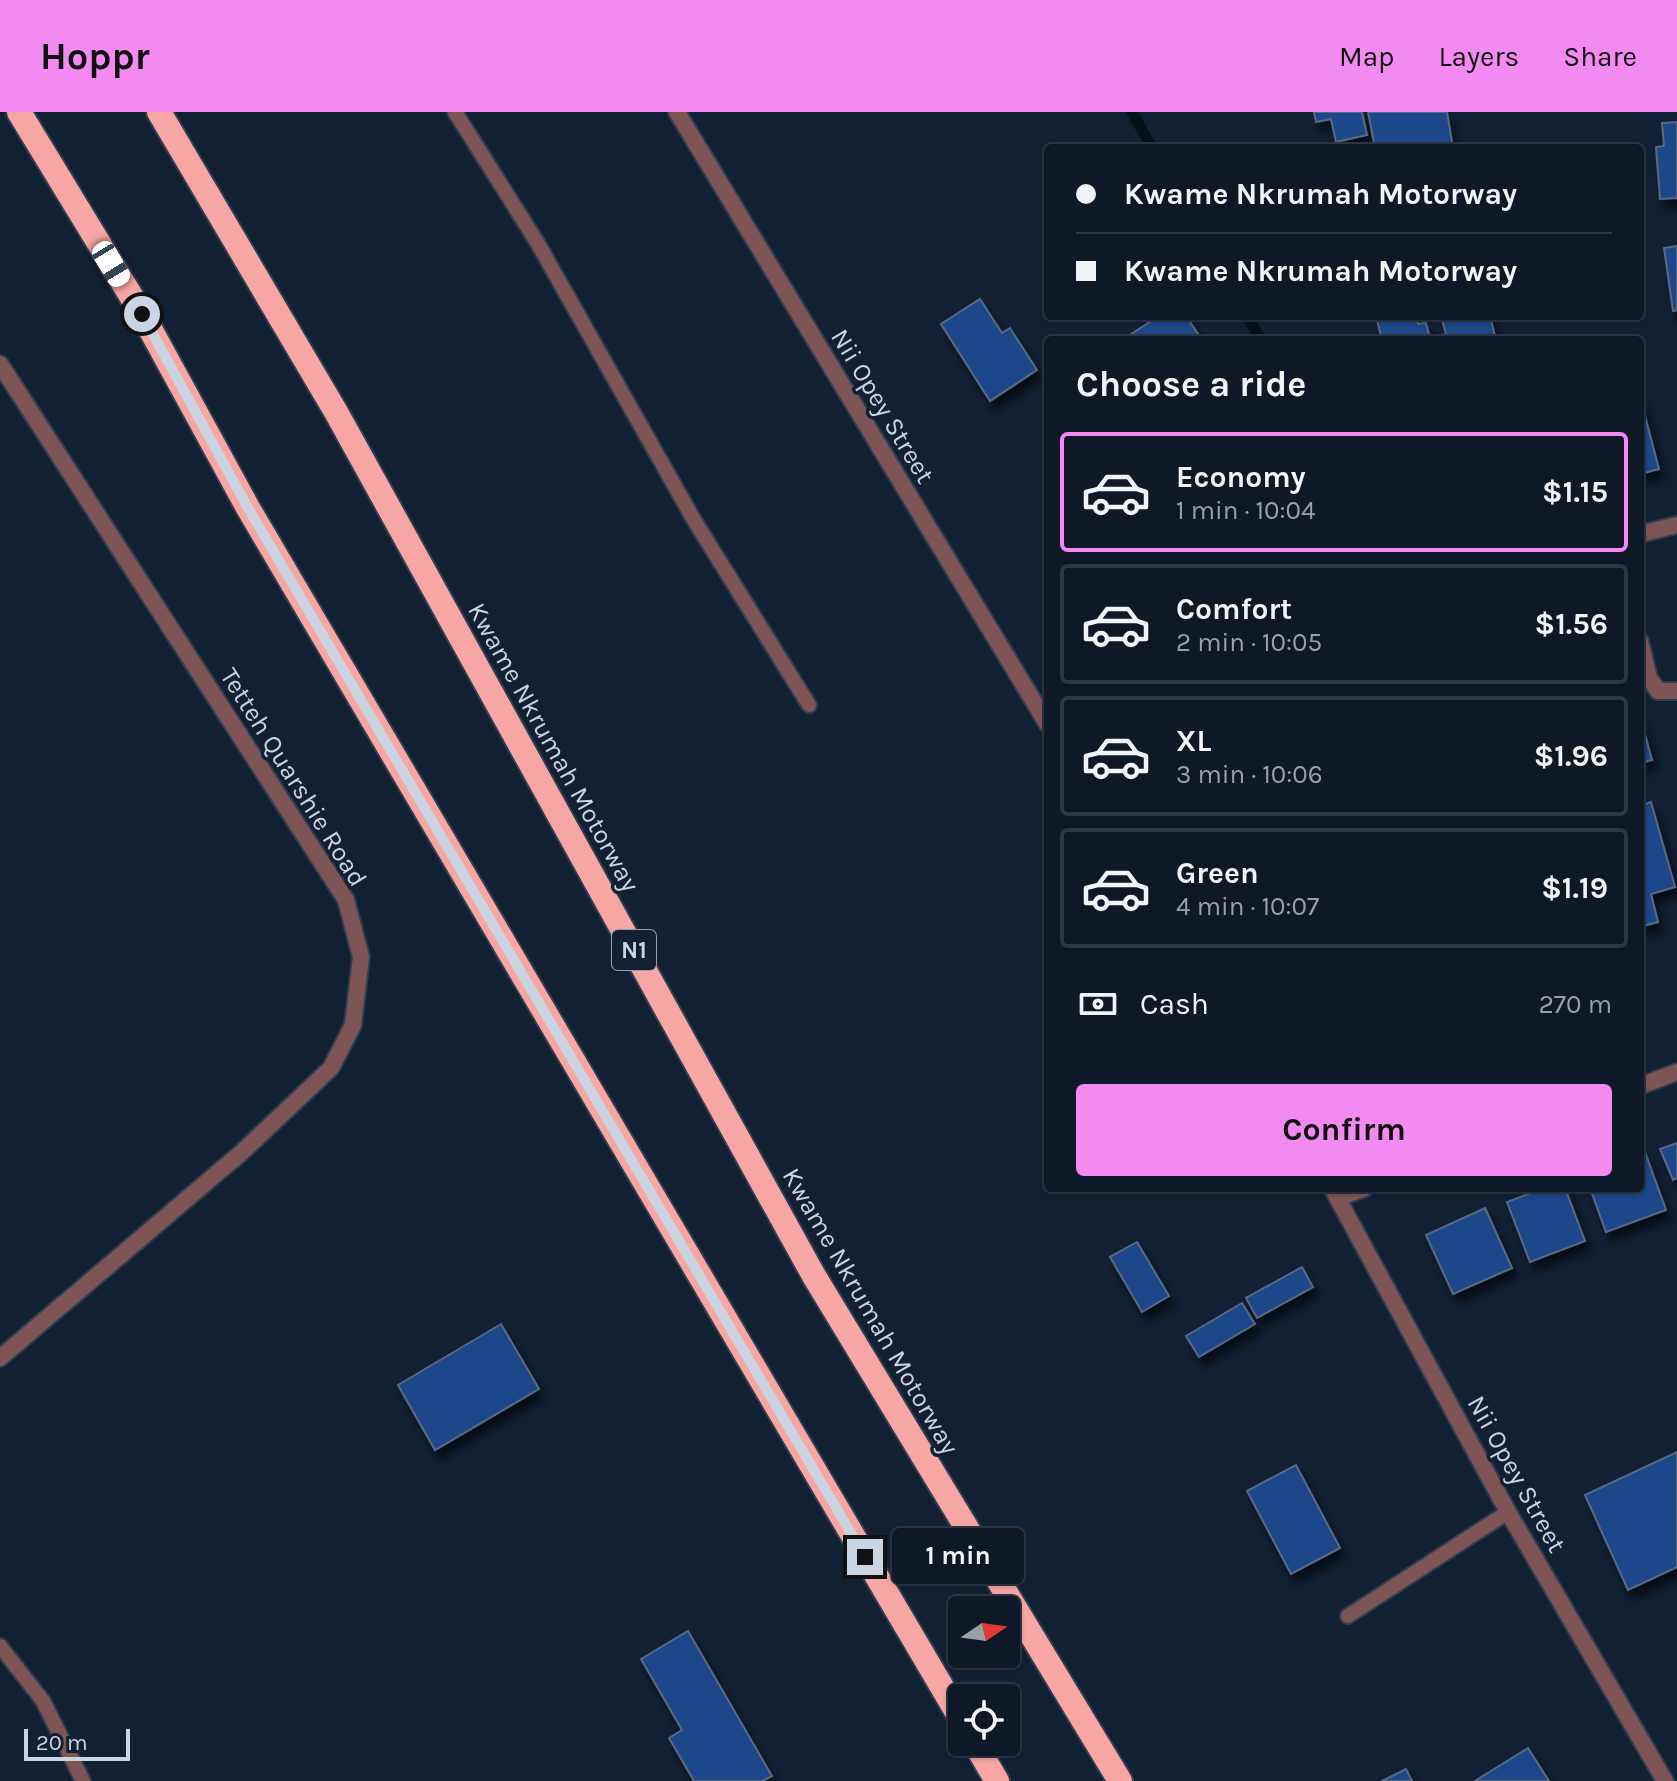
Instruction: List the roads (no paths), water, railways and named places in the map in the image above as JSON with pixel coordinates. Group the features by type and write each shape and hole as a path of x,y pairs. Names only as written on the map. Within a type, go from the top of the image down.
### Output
{"highway":[{"path":"19,112 142,314 248,508 948,1697"},
{"name":"Kwame Nkrumah Motorway","path":"159,112 336,412 814,1276 1120,1781"},
{"path":"982,1756 997,1781"}],"street":[{"name":"Nii Opey Street","path":"677,112 1044,718"},
{"name":"Tetteh Quarshie Road","path":"0,364 346,900 361,957 353,1025 331,1068 242,1152 0,1358"},
{"path":"1644,533 1677,525"},
{"path":"1644,657 1649,678 1658,691 1677,691"},
{"path":"1644,1084 1677,1072"},
{"name":"Nii Opey Street","path":"1335,1193 1508,1512 1665,1781"}],"lane":[{"path":"455,112 537,242 694,520 809,705"},
{"path":"1348,1616 1508,1512"},
{"path":"0,1646 43,1701 83,1781"}],"waterway":[{"path":"1132,112 1150,144"},
{"path":"1249,320 1259,336"}]}
